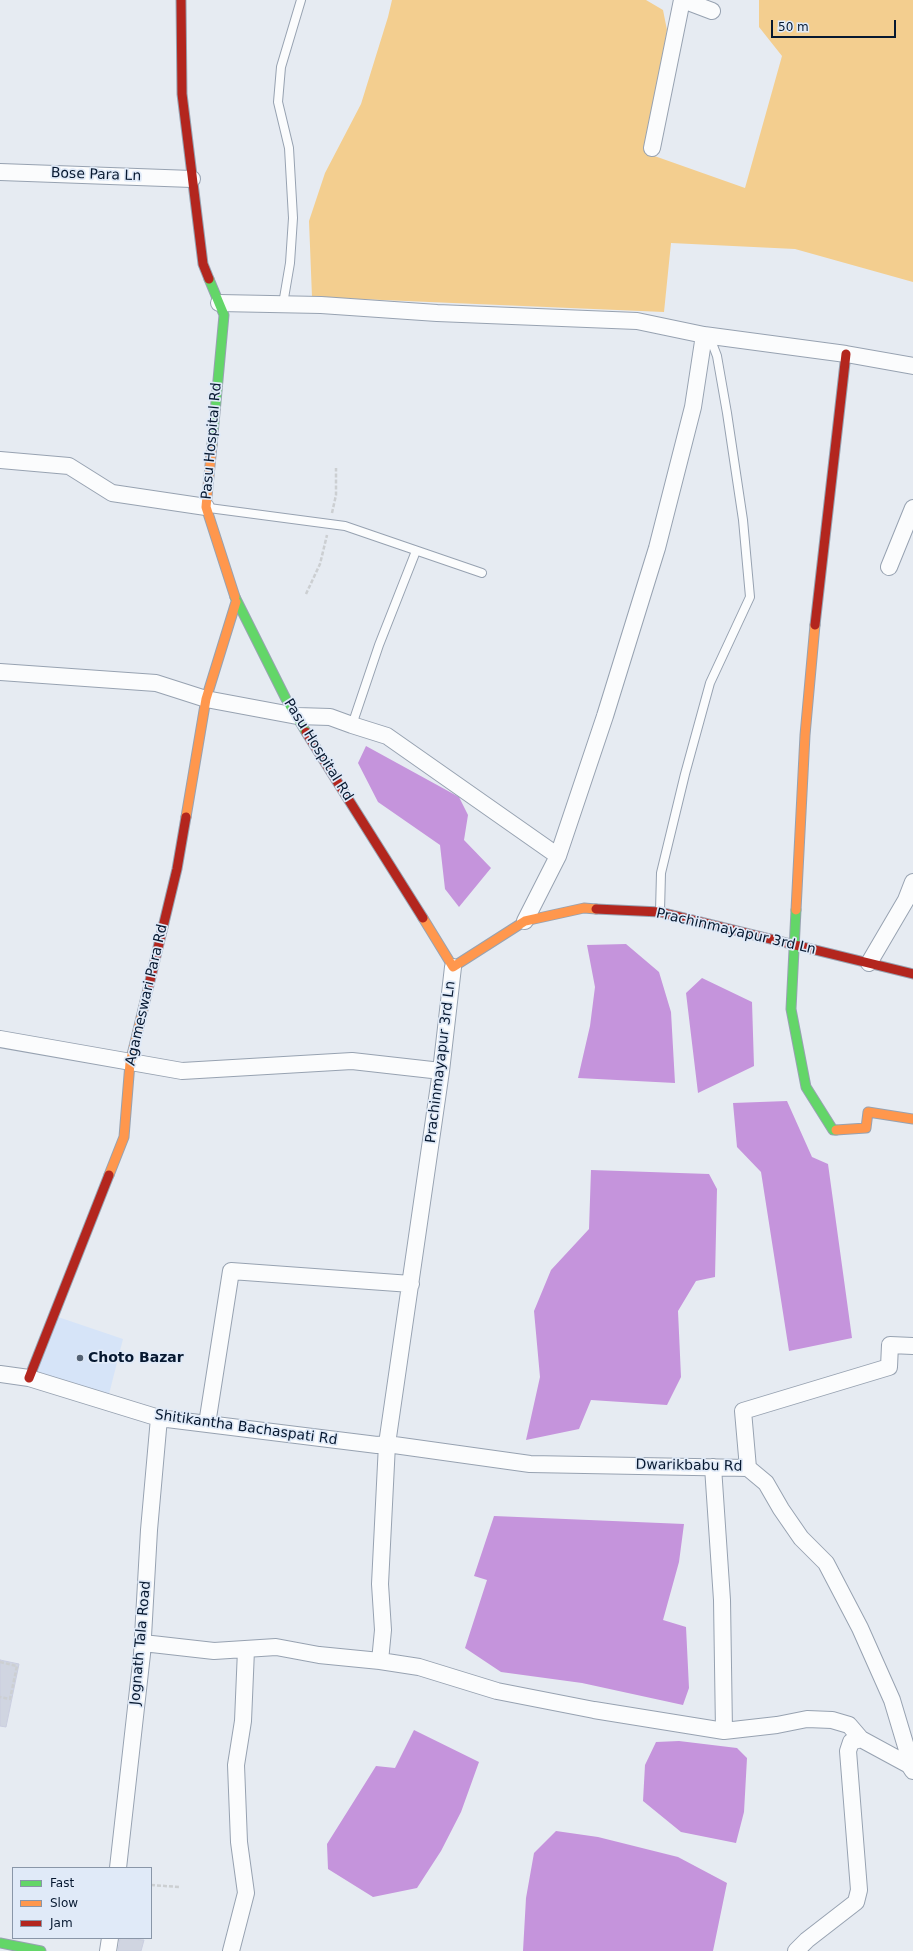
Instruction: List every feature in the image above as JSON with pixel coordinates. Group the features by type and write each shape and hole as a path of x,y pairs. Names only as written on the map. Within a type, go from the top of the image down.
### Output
{"street":[{"name":"Pasu Hospital Rd","path":"181,0 182,94 203,264 224,315 206,507 236,602 286,699 453,967"},
{"path":"652,148 682,0 712,10"},
{"name":"Bose Para Ln","path":"0,172 192,178"},
{"path":"219,303 283,304 437,313 637,321 707,335 846,354 913,366"},
{"path":"525,921 558,856 605,716 657,548 693,407 707,335"},
{"path":"846,354 820,574 807,712 793,945 791,1009 806,1087 833,1130 866,1128 868,1112 913,1119"},
{"path":"0,460 69,466 112,493 206,507"},
{"path":"889,567 913,508"},
{"name":"Agameswari Para Rd","path":"29,1378 124,1137 130,1063 177,869 206,699 236,602"},
{"path":"0,672 156,683 206,699 297,716 330,717 352,724 387,736 558,856"},
{"path":"869,963 906,900 913,882"},
{"name":"Prachinmayapur 3rd Ln","path":"380,1661 383,1630 380,1584 382,1444 411,1284 441,1070 453,967 525,921 584,908 660,912 913,974"},
{"path":"0,1039 182,1071 352,1061 441,1070"},
{"path":"207,1424 231,1271 411,1284"},
{"name":"Dwarikbabu Rd","path":"382,1444 530,1464 748,1468 743,1411 889,1367 890,1345 913,1346"},
{"name":"Shitikantha Bachaspati Rd","path":"0,1374 29,1378 159,1418 382,1444"},
{"name":"Jognath Tala Road","path":"118,1867 143,1643 149,1530 159,1418"},
{"path":"713,1468 722,1600 724,1731"},
{"path":"748,1468 766,1483 781,1509 801,1538 826,1563 860,1628 892,1700 913,1771"},
{"path":"143,1643 214,1651 276,1647 319,1655 380,1661 419,1667 497,1691 594,1710 724,1731 777,1725 807,1719 832,1720 849,1725 861,1739 909,1765 913,1771"},
{"path":"231,1951 246,1893 239,1842 236,1765 243,1721 246,1650"},
{"path":"796,1951 807,1940 856,1902 859,1890 848,1751 851,1742 861,1739"},
{"path":"108,1951 110,1939"},
{"path":"0,1943 41,1951"}],"lane":[{"path":"283,304 290,263 293,218 289,148 278,102 281,67 301,0"},
{"path":"660,912 661,873 685,774 710,684 750,597 743,520 718,356 707,335"},
{"path":"206,507 345,526 482,573"},
{"path":"352,724 379,645 416,551"}],"path":[{"path":"306,594 320,564 330,524 336,495 336,468"},
{"path":"0,1662 17,1666 10,1699 0,1697"},
{"path":"152,1885 179,1887"}],"shaded area":[{"path":"392,0 646,0 663,10 667,30 646,153 745,188 782,56 759,27 759,0 913,0 913,282 795,249 671,243 664,312 312,297 309,221 325,173 361,104"},
{"path":"366,746 459,797 468,815 464,840 491,868 459,907 445,889 440,845 378,802 358,763"},
{"path":"626,944 659,972 671,1012 675,1083 578,1078 590,1026 595,987 587,945"},
{"path":"702,978 752,1002 754,1066 698,1093 686,993"},
{"path":"787,1101 812,1157 828,1164 852,1338 789,1351 761,1172 737,1147 733,1103"},
{"path":"591,1170 709,1174 717,1189 715,1277 696,1281 678,1311 681,1377 667,1405 591,1400 579,1429 526,1440 540,1377 534,1311 551,1270 589,1229"},
{"name":"Choto Bazar","path":"58,1317 123,1339 108,1398 34,1376"},
{"path":"494,1516 684,1524 679,1562 663,1620 686,1627 689,1688 683,1705 582,1683 501,1672 465,1648 487,1580 474,1576"},
{"path":"414,1730 479,1762 461,1812 441,1851 417,1888 373,1897 328,1869 327,1844 376,1766 395,1768"},
{"path":"679,1741 737,1748 747,1758 744,1812 736,1843 681,1832 643,1801 645,1765 656,1742"},
{"path":"556,1831 598,1837 678,1857 727,1883 713,1951 523,1951 526,1898 534,1853"}],"building":[{"path":"0,1660 19,1664 6,1727 0,1726"},
{"path":"120,1939 144,1940 141,1951 118,1951"}],"traffic: fast":[{"path":"209,279 224,315 212,445"},
{"path":"235,597 286,699 306,732"},
{"path":"796,910 791,1009 806,1087 833,1130 836,1130"},
{"path":"0,1943 41,1951"}],"traffic: slow":[{"path":"212,445 206,507 235,597"},
{"path":"186,817 206,699 236,602"},
{"path":"796,910 805,735 815,625"},
{"path":"423,918 453,967 525,921 584,908 596,909"},
{"path":"109,1175 124,1137 130,1063 148,989"},
{"path":"836,1130 866,1128 868,1112 913,1119"}],"traffic: jam":[{"path":"181,0 182,94 203,264 209,279"},
{"path":"815,625 846,354"},
{"path":"306,732 423,918"},
{"path":"148,989 177,869 186,817"},
{"path":"596,909 660,912 913,974"},
{"path":"29,1378 109,1175"}],"place":[{"name":"Choto Bazar","path":"80,1358"}]}
